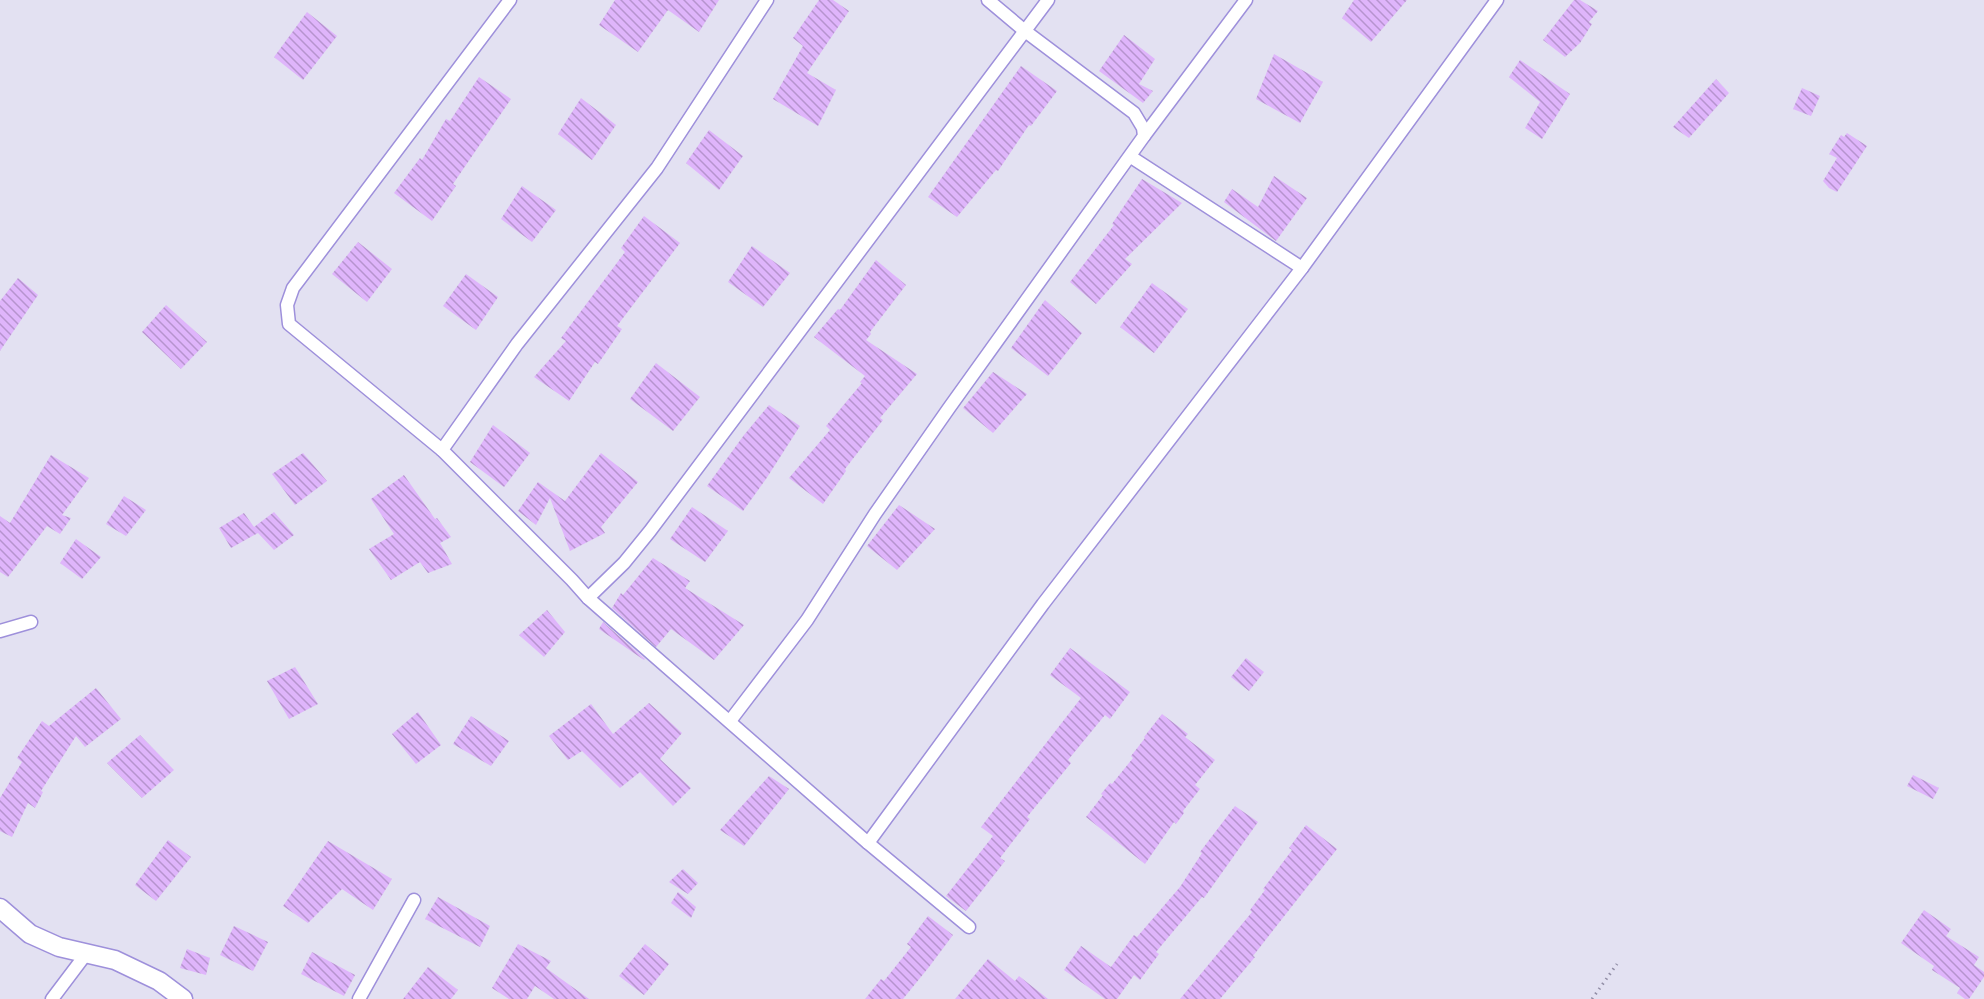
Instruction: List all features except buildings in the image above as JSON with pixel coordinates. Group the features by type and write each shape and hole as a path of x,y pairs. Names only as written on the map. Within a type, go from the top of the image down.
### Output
{"street":[{"path":"510,0 293,288 287,305 289,324 442,450 588,598 868,843 969,927"},
{"path":"442,450 518,344 657,168 767,0"},
{"path":"988,0 1025,31 1134,113 1143,128 1144,136"},
{"path":"588,598 624,563 650,531 1047,0"},
{"path":"730,721 807,620 875,514 949,408 1144,136 1246,0"},
{"path":"868,843 1043,604 1302,267 1497,0"},
{"path":"1131,157 1302,267"},
{"path":"0,631 31,622"},
{"path":"359,999 414,900"},
{"path":"0,908 30,934 59,947 115,960 159,981 183,999"},
{"path":"52,999 86,954"}],"path":[{"path":"1592,999 1617,964"}]}
